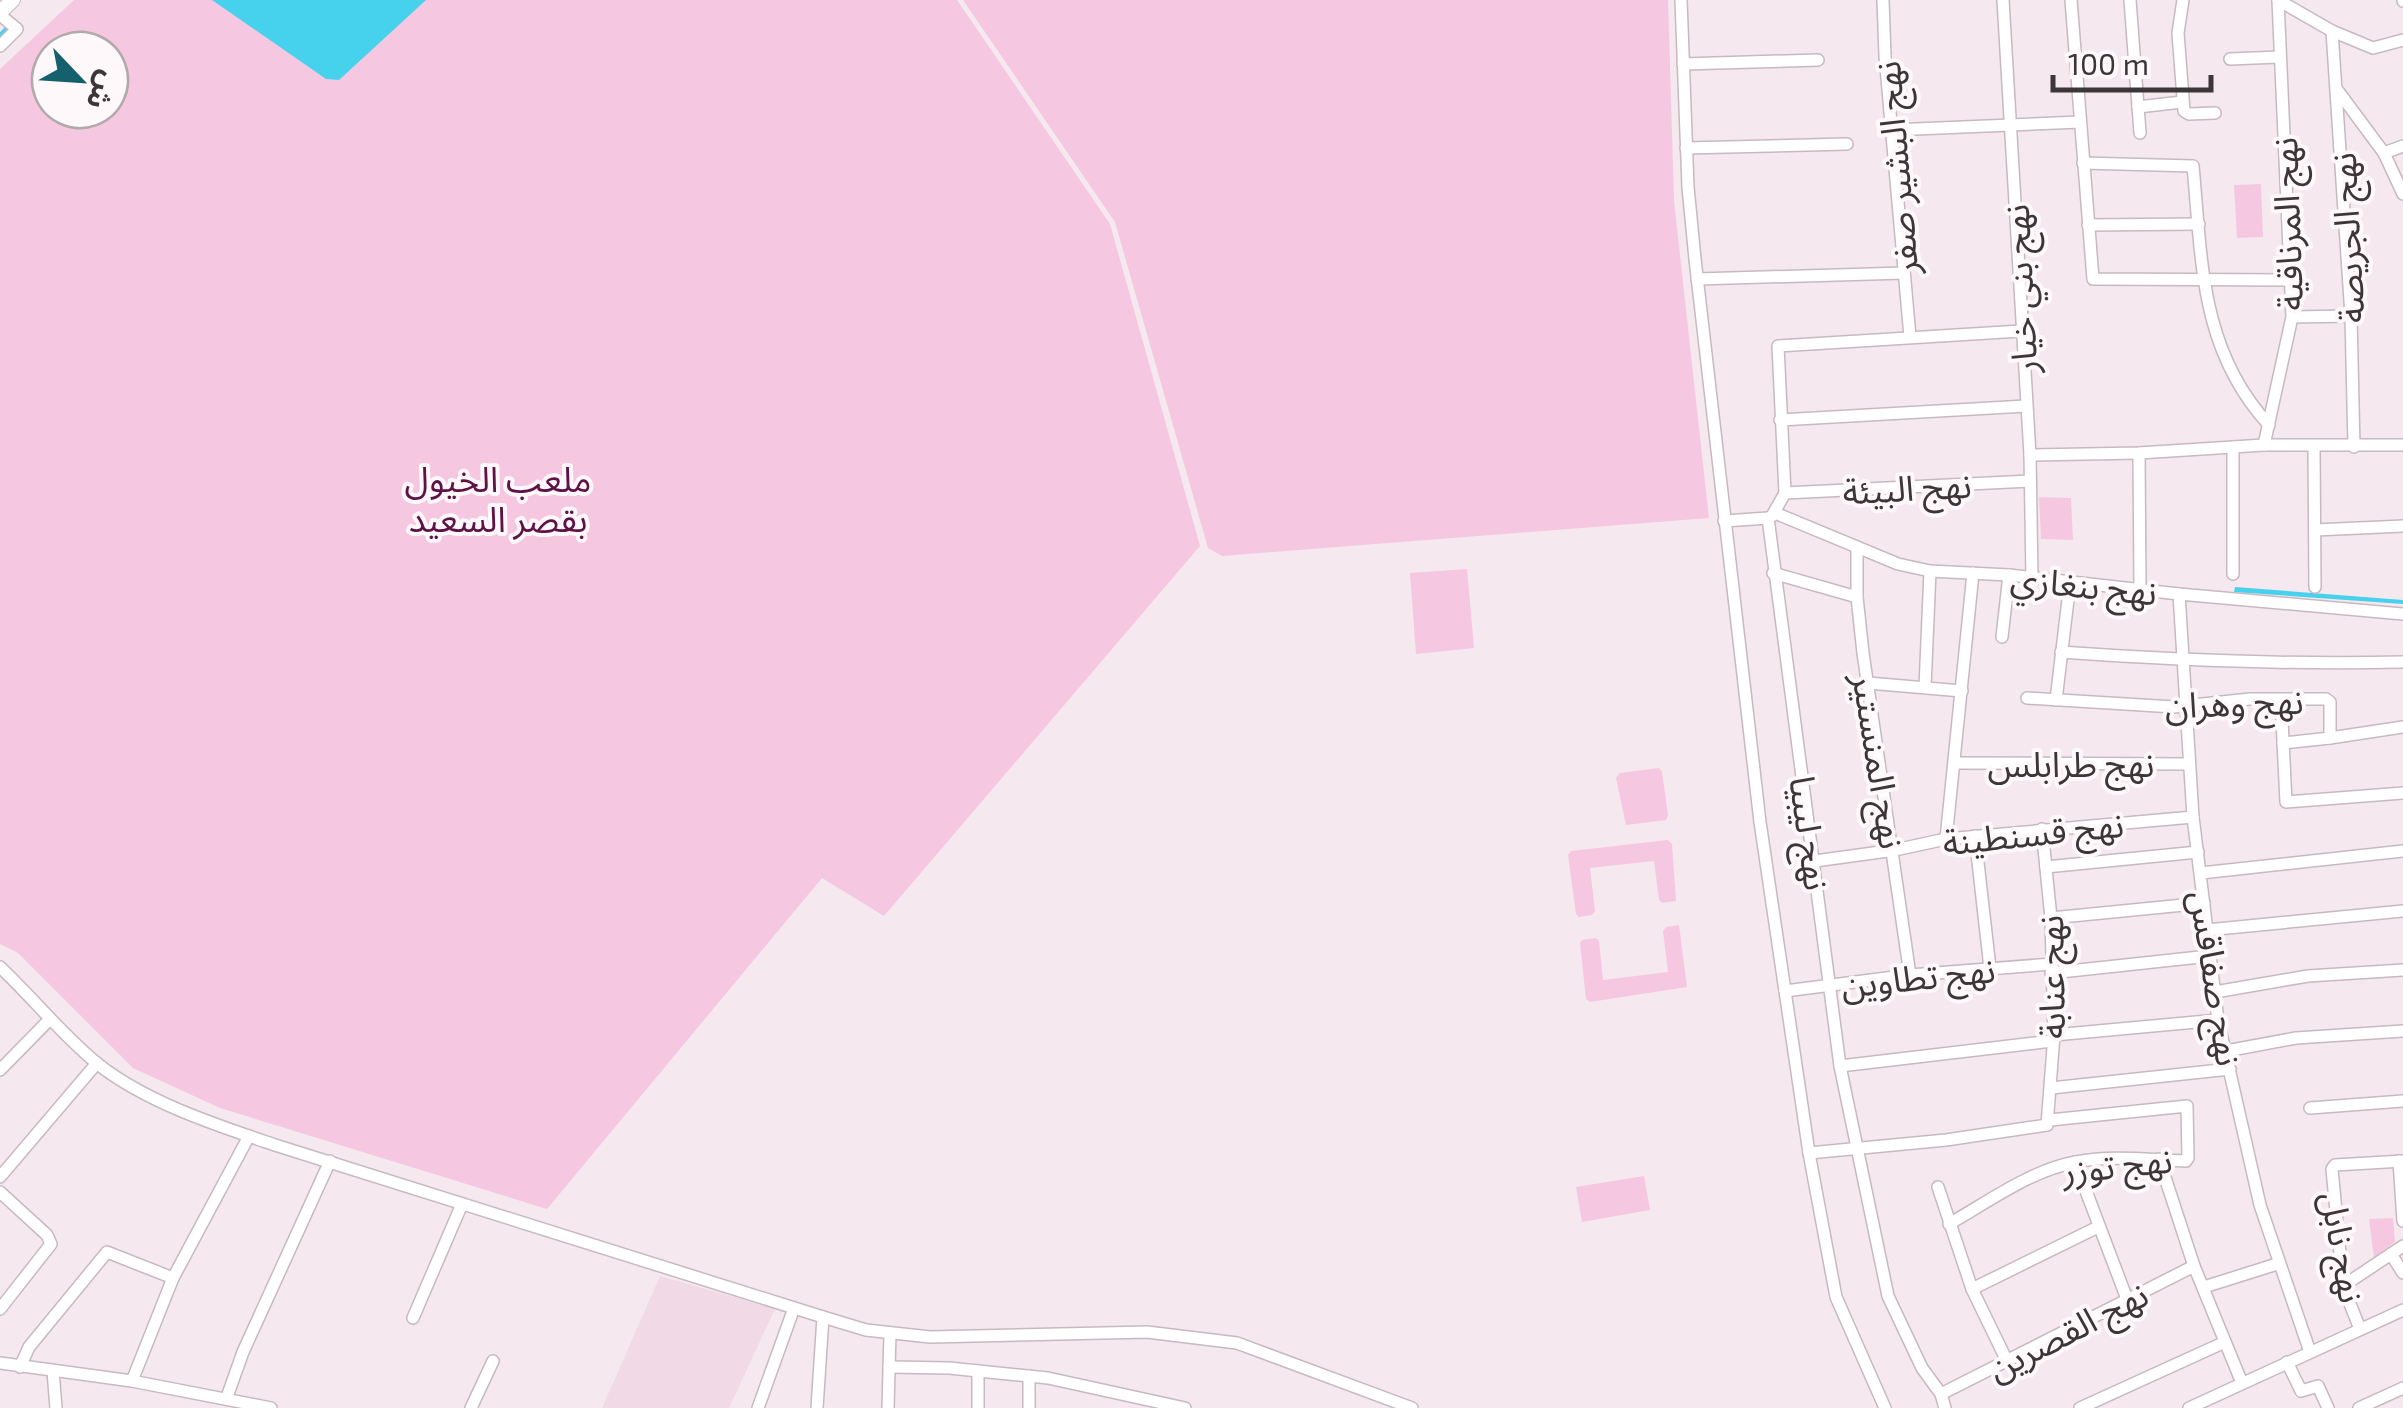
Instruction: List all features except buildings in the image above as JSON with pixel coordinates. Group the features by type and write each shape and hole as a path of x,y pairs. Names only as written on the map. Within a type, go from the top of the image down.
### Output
{"main road":[{"path":"0,14 13,0"}],"street":[{"path":"1681,0 1686,148 1698,279 1724,522 1785,991 1836,1297 1885,1408"},
{"name":"نهج البشير صفر","path":"1883,0 1910,337"},
{"name":"نهج بني خيار","path":"2003,0 2030,455 2032,578"},
{"path":"2071,0 2092,276 2292,280"},
{"path":"2130,0 2140,132 2138,106 2130,0"},
{"path":"2183,0 2178,33 2185,114 2215,114"},
{"path":"2278,0 2375,48 2403,40"},
{"name":"نهج المرناقية","path":"2264,445 2292,316 2278,0"},
{"path":"0,14 18,29 0,46"},
{"name":"نهج الجريصة","path":"2332,30 2354,447"},
{"path":"2230,59 2279,57"},
{"path":"1683,64 1818,60"},
{"path":"2338,92 2384,153 2402,188"},
{"path":"2138,106 2182,102"},
{"path":"1892,130 2080,122"},
{"path":"1686,148 1847,144"},
{"path":"2384,153 2403,146"},
{"path":"2083,164 2192,164 2203,280 2222,356 2238,386 2269,425"},
{"path":"2088,225 2199,224"},
{"path":"1698,279 1904,273"},
{"path":"2292,316 2350,316"},
{"path":"1772,516 1784,493 1778,346 2020,330"},
{"path":"1780,420 2026,406"},
{"path":"2030,455 2264,445 2403,445"},
{"path":"2232,574 2234,447"},
{"path":"2314,448 2315,586"},
{"path":"2139,453 2140,588"},
{"name":"نهج البيئة","path":"1784,493 2030,480"},
{"name":"نهج بنغازي","path":"1724,522 1772,516 1898,564 1930,571 2008,575 2403,614"},
{"name":"نهج ليبيا","path":"1772,516 1773,573 1840,1066 1888,1296 1945,1408"},
{"path":"2315,530 2403,526"},
{"name":"نهج المنستير","path":"1856,546 1856,597 1910,975"},
{"path":"1924,687 1930,571"},
{"path":"1773,573 1856,597"},
{"path":"1946,839 1973,573"},
{"path":"2002,637 2008,575"},
{"path":"2056,700 2070,583"},
{"name":"نهج صفاقس","path":"2179,594 2192,817 2218,1020 2260,1205 2310,1352"},
{"path":"2060,652 2312,664 2403,662"},
{"path":"1868,683 1962,691"},
{"name":"نهج وهران","path":"2026,698 2174,707 2328,700 2330,738 2403,727"},
{"path":"2281,700 2286,802 2403,793"},
{"path":"2283,742 2330,738"},
{"name":"نهج طرابلس","path":"1954,763 2188,764"},
{"name":"نهج قسنطينة","path":"1815,861 1946,839 2192,817"},
{"name":"نهج عنابة","path":"2042,829 2052,918 2049,1122"},
{"path":"1975,836 1990,968"},
{"path":"2046,866 2198,852"},
{"path":"2201,873 2403,852"},
{"path":"2052,918 2204,903"},
{"path":"2207,930 2403,912"},
{"name":"نهج تطاوين","path":"1785,991 1990,968 2052,968 2209,956"},
{"path":"0,967 97,1063 134,1087 249,1136 794,1308 866,1330 930,1338 1147,1332 1237,1342 1412,1408"},
{"path":"2215,992 2308,976 2403,970"},
{"path":"0,1070 50,1019"},
{"path":"1840,1066 2218,1020"},
{"path":"2226,1051 2296,1038 2403,1031"},
{"path":"0,1176 97,1063"},
{"path":"2051,1088 2230,1069"},
{"path":"2310,1108 2403,1100"},
{"name":"نهج توزر","path":"1948,1224 2052,1168 2075,1162 2187,1160 2187,1106 2049,1122"},
{"path":"1809,1153 2023,1130 2049,1122"},
{"path":"132,1381 173,1278 249,1136"},
{"path":"2159,1160 2194,1266 2242,1384"},
{"path":"227,1397 249,1338 330,1161"},
{"path":"2401,1161 2403,1220"},
{"name":"نهج نابل","path":"2360,1329 2344,1286 2332,1180 2335,1165 2401,1161"},
{"path":"2075,1162 2127,1299"},
{"path":"1938,1187 1972,1289 2006,1359"},
{"path":"0,1192 50,1240 49,1249 0,1308"},
{"path":"413,1318 462,1204"},
{"path":"1972,1289 2098,1227"},
{"path":"2344,1286 2403,1246"},
{"path":"20,1367 29,1347 108,1252 173,1278"},
{"path":"2390,1254 2403,1273"},
{"path":"2204,1287 2277,1264"},
{"name":"نهج القصرين","path":"1941,1394 2194,1266"},
{"path":"758,1408 794,1308"},
{"path":"2189,1408 2403,1310"},
{"path":"816,1408 823,1317"},
{"path":"888,1408 890,1333"},
{"path":"2080,1408 2225,1342"},
{"path":"470,1408 493,1360"},
{"path":"2288,1362 2301,1391 2318,1386 2328,1408"},
{"path":"0,1364 132,1381 271,1408"},
{"path":"889,1367 1029,1376 1184,1408"},
{"path":"53,1371 56,1408"},
{"path":"978,1371 978,1408"},
{"path":"1029,1376 1029,1408"},
{"path":"2359,1408 2403,1388"}],"shaded area":[{"path":"660,1276 775,1309 729,1408 602,1408"}],"green space":[{"name":"ملعب الخيول بقصر السعيد","path":"74,0 957,0 1110,224 1200,546 884,916 822,878 547,1209 220,1108 133,1068 18,953 0,944 0,69 30,41 30,130 130,130 130,30 42,30"},
{"path":"963,0 1668,0 1674,201 1709,518 1222,556 1208,548 1115,222"},
{"path":"2261,184 2263,237 2237,238 2234,185"},
{"path":"2039,497 2071,498 2073,540 2041,539"},
{"path":"1467,569 1474,648 1416,654 1410,573"},
{"path":"1659,768 1666,820 1626,825 1616,778 1620,773"},
{"path":"1668,840 1672,844 1676,901 1659,900 1654,861 1590,868 1595,911 1592,915 1576,914 1568,855 1571,851"},
{"path":"1679,925 1687,987 1590,1002 1586,999 1582,940 1599,941 1603,980 1668,972 1663,931"},
{"path":"1644,1176 1650,1210 1582,1222 1576,1187"},
{"path":"2393,1218 2395,1242 2374,1258 2369,1219"}],"water":[{"path":"212,0 426,0 339,80 326,79"},
{"path":"2235,587 2403,600 2403,604 2234,592"}],"waterway":[{"path":"0,35 7,28"}]}
